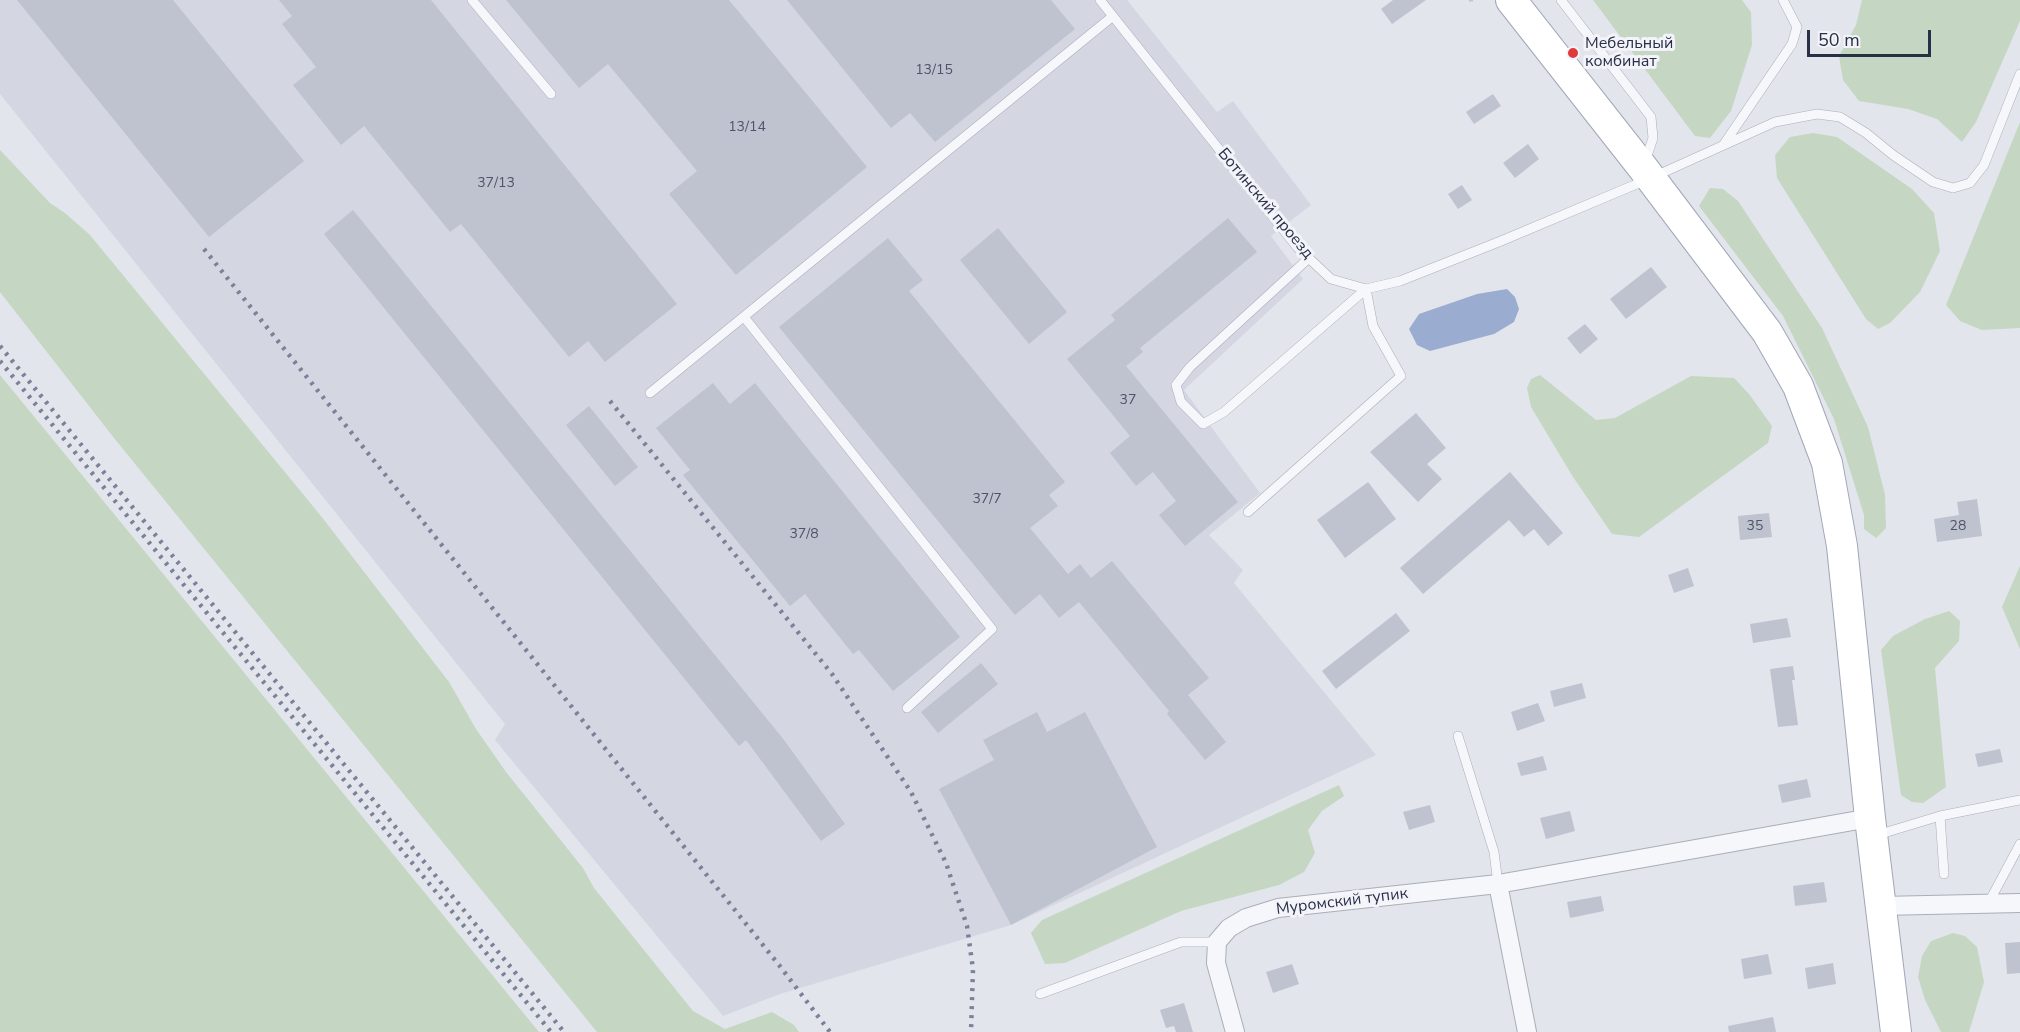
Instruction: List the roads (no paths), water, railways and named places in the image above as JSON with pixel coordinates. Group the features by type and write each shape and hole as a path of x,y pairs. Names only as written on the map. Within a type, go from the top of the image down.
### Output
{"main road":[{"path":"1511,0 1647,173 1767,332 1798,386 1827,463 1842,546 1871,827 1896,1032"}],"street":[{"name":"Муромский тупик","path":"1217,942 1229,928 1246,918 1278,908 1498,884 1871,827"},
{"path":"1498,884 1527,1032"},
{"path":"1881,906 2020,903"},
{"path":"1217,942 1216,963 1235,1032"}],"lane":[{"path":"472,0 550,94"},
{"name":"Ботинский проезд","path":"1100,0 1297,247 1331,279 1366,289 1400,281 1647,173 1723,146 1775,122 1817,114 1840,117 1933,182 1953,188 1970,183 1984,165 2020,74"},
{"path":"1561,0 1651,117 1653,138 1647,173"},
{"path":"1723,146 1792,45 1797,27 1783,0"},
{"path":"650,393 1113,16"},
{"path":"1309,258 1190,367 1176,385 1181,402 1203,424 1224,412 1366,289"},
{"path":"1248,513 1401,376 1373,326 1366,289"},
{"path":"744,317 992,629 907,708"},
{"path":"1458,736 1494,852 1498,884"},
{"path":"1871,827 2020,800"},
{"path":"1940,816 1944,874"},
{"path":"1988,904 2020,844"},
{"path":"1040,994 1180,942 1217,942"}],"water":[{"path":"1507,289 1515,297 1519,309 1514,322 1494,334 1430,351 1417,345 1409,329 1419,314 1477,294"}],"railway":[{"path":"204,249 779,965 830,1032"},
{"path":"0,346 564,1032"},
{"path":"0,361 551,1032"},
{"path":"610,401 832,674 911,792 946,863 967,926 973,969 971,1032"}],"place":[{"name":"Мебельный комбинат","path":"1573,53"}]}
